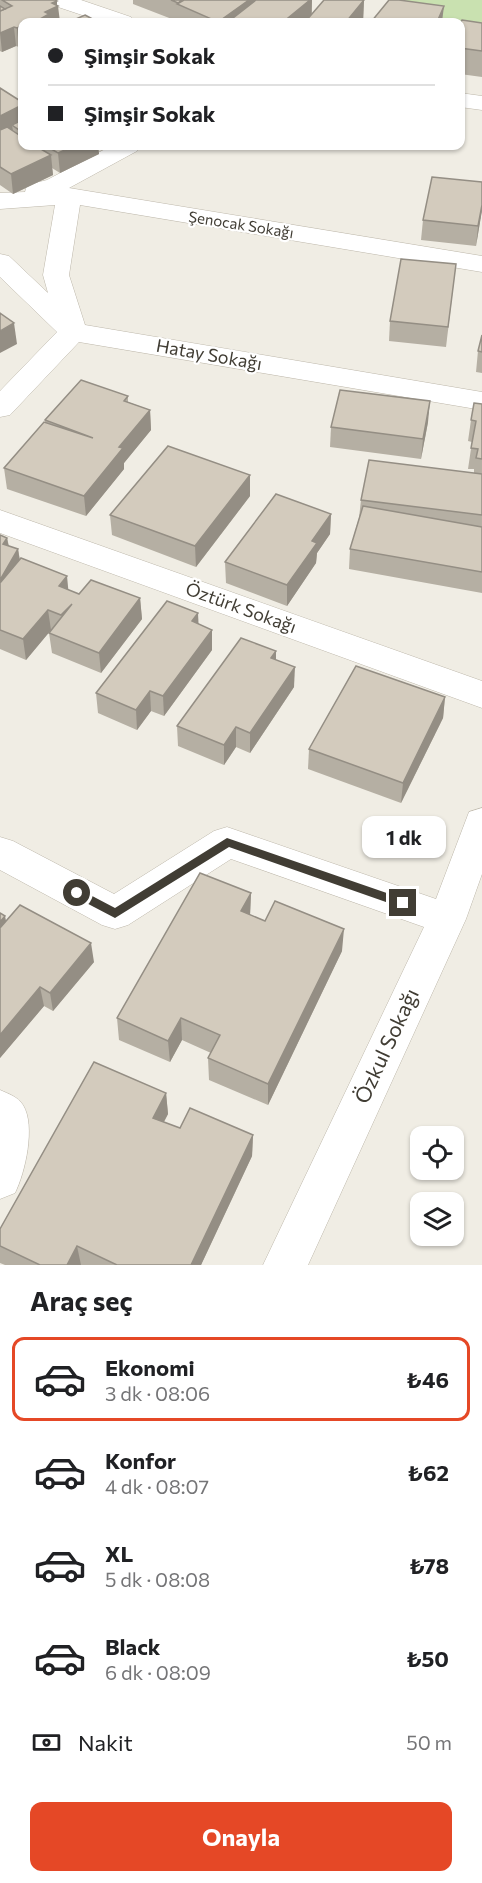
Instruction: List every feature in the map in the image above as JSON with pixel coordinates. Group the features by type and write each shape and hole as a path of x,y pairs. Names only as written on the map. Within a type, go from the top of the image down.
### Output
{"street":[{"path":"61,0 112,18"},
{"path":"465,101 482,103"},
{"path":"0,200 55,186 121,150"},
{"path":"69,196 56,275 73,332"},
{"name":"Şenocak Sokağı","path":"0,200 69,196 482,264"},
{"path":"0,262 73,332"},
{"path":"0,408 73,332"},
{"name":"Hatay Sokağı","path":"73,332 482,401"},
{"name":"Öztürk Sokağı","path":"0,521 482,695"},
{"name":"Özkul Sokağı","path":"285,1265 447,919 482,823"},
{"path":"0,852 115,913 227,842 447,919"},
{"path":"0,1110 8,1119 3,1172 0,1178"}],"green space":[{"path":"401,0 482,0 482,35 465,32 465,18 391,18"}],"building":[{"path":"2,0 55,0 57,1 52,3 58,6 45,12 49,14 42,18 18,18 18,28 0,33 0,11 12,6"},
{"path":"184,0 249,0 224,18 209,18 177,4"},
{"path":"256,0 310,0 288,18 233,18"},
{"path":"324,0 364,0 349,18 308,18"},
{"path":"389,0 444,6 439,18 374,18"},
{"path":"465,20 482,23 482,51 465,49"},
{"path":"0,88 18,99 18,107 0,116"},
{"path":"7,127 18,134 18,150 43,150 51,155 11,174 0,167 0,130"},
{"path":"432,177 482,182 482,205 478,226 423,220"},
{"path":"401,259 456,264 448,327 390,321"},
{"path":"0,313 14,323 0,331"},
{"path":"482,335 482,352 478,351"},
{"path":"81,380 128,396 124,401 150,410 119,447 123,448 84,496 4,468 44,422 93,438 45,420"},
{"path":"340,390 430,401 423,439 331,427"},
{"path":"474,403 482,404 482,459 476,458 478,449 471,448 476,421 471,420"},
{"path":"168,446 250,475 195,546 110,515"},
{"path":"369,460 482,474 482,515 361,500"},
{"path":"276,494 331,514 312,541 317,543 287,585 225,562"},
{"path":"363,506 482,527 482,572 350,549"},
{"path":"0,535 7,538 3,544 18,549 0,580"},
{"path":"21,558 67,576 59,586 79,594 91,580 140,598 99,653 49,633 72,604 61,615 48,610 23,639 0,630 0,583"},
{"path":"167,601 198,613 192,621 212,630 163,696 150,691 136,710 96,693"},
{"path":"241,638 276,651 271,658 295,667 250,733 236,727 224,745 177,726"},
{"path":"356,666 445,697 403,783 309,749"},
{"path":"200,873 251,893 241,911 265,921 275,901 344,929 268,1084 208,1058 220,1035 181,1018 168,1041 117,1018"},
{"path":"20,905 91,943 50,993 40,987 0,1035 0,928"},
{"path":"94,1062 166,1093 153,1118 180,1128 190,1108 253,1135 191,1265 117,1265 77,1246 67,1265 40,1265 0,1246 0,1229"}],"route":[{"path":"77,893 115,913 227,842 403,903"}]}
